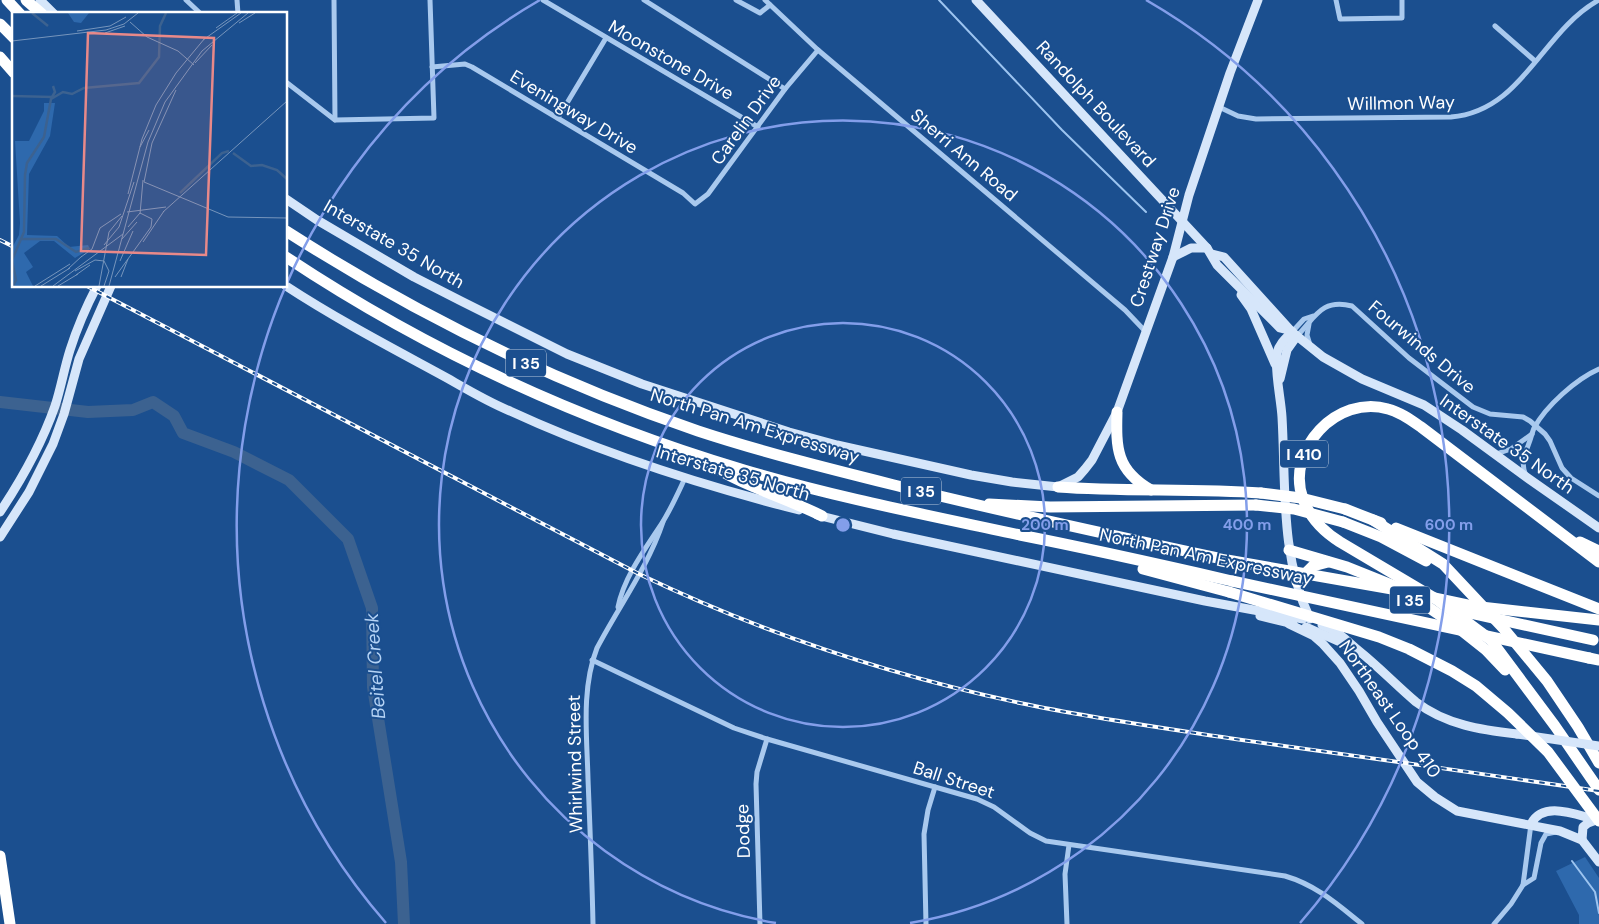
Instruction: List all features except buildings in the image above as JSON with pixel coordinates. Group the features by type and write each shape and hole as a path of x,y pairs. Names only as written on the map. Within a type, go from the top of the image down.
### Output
{"highway":[{"path":"7,0 18,12"},
{"path":"26,0 40,12"},
{"path":"0,24 12,36"},
{"path":"0,58 12,71"},
{"name":"North Pan Am Expressway","path":"288,232 389,294 486,346 621,403 696,430 783,457 973,504 1596,641"},
{"name":"North Pan Am Expressway","path":"288,258 400,325 499,376 566,406 660,443 774,479 859,501 1023,535 1231,586 1594,659"},
{"name":"I 410","path":"1599,562 1421,427 1404,416 1386,408 1364,407 1351,409 1335,417 1309,443 1302,461 1300,480 1303,499 1310,512 1327,534 1436,599 1491,640 1580,760 1599,791"},
{"path":"1117,412 1117,442 1124,468 1152,490"},
{"path":"694,454 724,474 822,516"},
{"path":"1058,486 1152,490 1228,490 1301,498 1345,509 1401,529 1599,609"},
{"path":"973,504 1000,503 1059,507 1256,505 1294,509 1343,522 1400,546 1448,575 1472,595"},
{"path":"1373,520 1443,564 1504,629 1547,681 1578,727 1599,763"},
{"path":"1553,528 1599,552"},
{"path":"1289,550 1365,573 1402,589 1457,627 1486,650 1540,706"},
{"path":"1227,560 1392,589 1472,606 1599,620"},
{"path":"1297,582 1313,566 1329,562"},
{"path":"1231,586 1409,649 1452,671 1476,686 1548,752 1598,820"},
{"path":"0,856 10,924"}],"main road":[{"path":"40,0 52,12"},
{"name":"Randolph Boulevard","path":"976,0 1210,251 1217,265 1280,328 1297,333"},
{"name":"Crestway Drive","path":"1058,486 1078,477 1086,469 1117,412 1173,257 1182,221 1219,107 1258,0"},
{"path":"0,62 12,71"},
{"name":"Interstate 35 North","path":"288,200 421,281 533,339 634,381 789,432 837,445 964,474 1012,482 1058,486"},
{"path":"1173,257 1190,248 1210,251"},
{"name":"Randolph Boulevard","path":"1210,251 1224,256 1297,333"},
{"path":"1226,274 1251,309 1275,364 1279,382 1282,417 1285,518 1289,550 1301,598 1311,620"},
{"name":"Interstate 35 North","path":"288,287 381,343 508,411 571,437 685,478 893,534 1205,602 1288,624 1301,625 1358,650"},
{"path":"0,512 19,482 55,406 70,351 96,288"},
{"path":"0,537 29,492 53,444 79,360 110,288"},
{"path":"1275,364 1280,345 1297,333"},
{"path":"1279,382 1287,350 1297,333"},
{"name":"Interstate 35 North","path":"1297,333 1311,348 1338,367 1424,405 1599,528"},
{"name":"Interstate 35 North","path":"1205,602 1311,620 1337,632 1417,702 1451,722 1481,730 1599,746"},
{"name":"Northeast Loop 410","path":"1288,624 1314,636 1322,642 1340,663 1417,782 1435,797 1458,811 1531,824 1560,831 1582,840"},
{"path":"1531,824 1534,817 1541,812 1552,810 1598,820"},
{"path":"1598,820 1588,823 1583,827 1582,840 1599,862"}],"street":[{"path":"186,0 199,12"},
{"path":"334,0 335,120"},
{"path":"288,84 335,120 434,118 430,0"},
{"name":"Moonstone Drive","path":"544,0 758,127"},
{"path":"644,0 784,89"},
{"path":"736,0 760,13 770,5"},
{"name":"Sherri Ann Road","path":"765,0 818,50 1126,310 1145,331"},
{"path":"1336,0 1340,19 1402,18 1402,0"},
{"name":"Willmon Way","path":"1219,107 1238,116 1256,119 1460,117 1477,113 1500,100 1575,16 1599,0"},
{"path":"1495,26 1535,61"},
{"path":"558,118 606,38"},
{"name":"Carelin Drive","path":"695,204 708,194 784,89 818,50"},
{"name":"Eveningway Drive","path":"432,67 465,64 472,67 683,193 695,204"},
{"name":"Fourwinds Drive","path":"1297,333 1304,318 1313,316 1325,306 1342,303 1352,306 1409,358 1473,407 1490,414 1523,417 1535,426 1550,441 1562,468 1571,478 1599,496"},
{"path":"1311,348 1307,335 1309,323 1313,316"},
{"path":"1297,333 1309,323"},
{"path":"1527,478 1523,458 1535,426 1566,390 1579,379 1599,369"},
{"path":"1495,454 1511,449 1532,434"},
{"name":"Whirlwind Street","path":"593,924 586,720 592,660 598,644 617,610 627,597 656,541 663,522 685,478"},
{"name":"Ball Street","path":"592,660 734,728 977,799 994,807 1021,828 1039,838 1069,845 1285,876 1306,883 1320,891 1362,924"},
{"name":"Dodge","path":"760,924 756,784 757,772 767,739"},
{"path":"926,924 924,834 928,810 935,787"},
{"path":"1494,924 1511,904 1523,885 1531,824"},
{"path":"1523,885 1534,878 1546,834 1560,831"},
{"path":"1067,924 1065,874 1069,845"}],"shaded area":[{"path":"1585,857 1599,878 1599,924 1579,924 1579,915 1556,871"}],"waterway":[{"path":"939,0 1062,130 1146,212"},
{"name":"Beitel Creek","path":"0,402 88,412 133,410 153,402 174,416 183,433 234,452 289,480 348,539 372,608 373,687 401,862 404,924"},
{"path":"1572,861 1595,892 1599,913"}],"railway":[{"path":"0,240 12,246"},
{"path":"91,288 639,574 731,615 826,650 971,692 1073,713 1235,739 1599,791"}]}
